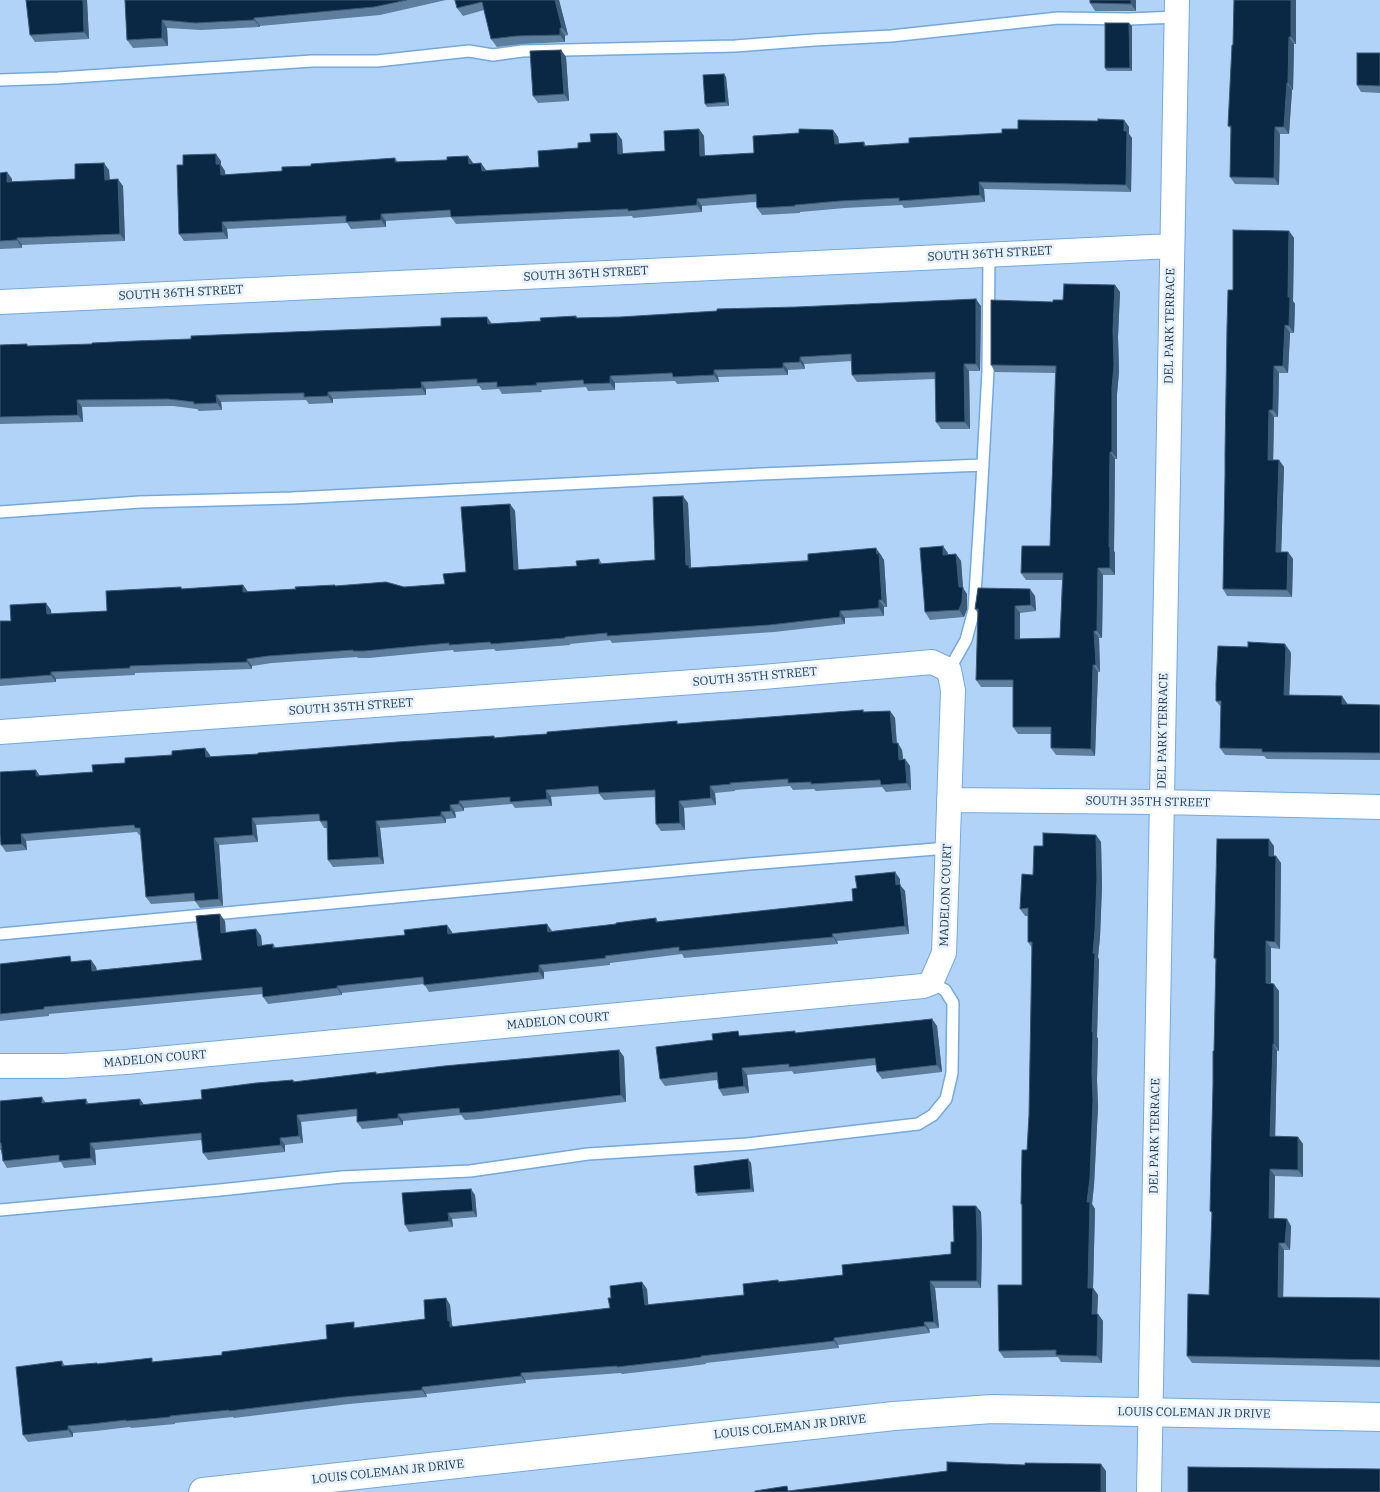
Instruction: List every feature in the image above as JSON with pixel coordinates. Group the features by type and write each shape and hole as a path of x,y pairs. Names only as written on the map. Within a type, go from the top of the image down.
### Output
{"street":[{"name":"DEL PARK TERRACE","path":"1149,1492 1177,9"},
{"name":"SOUTH 36TH STREET","path":"0,302 1172,246"},
{"name":"SOUTH 35TH STREET","path":"0,732 754,678 932,662 949,670"},
{"path":"949,670 953,690 949,800"},
{"name":"SOUTH 35TH STREET","path":"949,800 1161,802 1380,808"},
{"name":"MADELON COURT","path":"0,1066 63,1066 126,1062 923,986 931,983 944,953 949,800"},
{"name":"LOUIS COLEMAN JR DRIVE","path":"203,1492 894,1416 992,1409 1380,1417"}],"lane":[{"path":"0,80 58,78 312,61 377,61 469,52 493,55 522,51 735,46 890,36 1058,18 1129,19 1177,9"},
{"path":"949,670 966,640 974,610 988,371 989,254"},
{"path":"0,512 140,502 292,498 732,475 983,465"},
{"path":"0,934 740,865 948,848"},
{"path":"0,1210 342,1177 470,1171 588,1154 747,1144 918,1124 933,1115 946,1100 952,1073 953,1003 945,990 931,983"}],"building":[{"path":"26,0 83,0 84,32 30,35"},
{"path":"125,0 407,0 374,7 254,18 254,20 195,23 162,20 162,38 127,40"},
{"path":"455,0 555,0 562,28 560,28 560,35 491,39 482,2 457,8"},
{"path":"1090,0 1131,0 1131,4 1090,3"},
{"path":"1234,0 1291,0 1291,37 1289,37 1288,83 1284,127 1275,127 1274,178 1230,177 1231,126 1228,126"},
{"path":"1105,23 1129,23 1130,68 1105,68"},
{"path":"561,50 564,94 533,96 530,51"},
{"path":"1357,53 1380,53 1380,86 1357,85"},
{"path":"724,74 726,102 705,104 703,75"},
{"path":"1098,119 1124,120 1124,131 1127,131 1126,185 979,182 980,195 899,201 899,198 757,208 756,194 697,199 697,205 628,211 628,209 451,217 450,210 381,214 381,220 346,222 346,216 222,222 223,232 179,234 177,165 183,165 183,155 216,154 216,164 220,164 221,175 282,171 282,167 311,166 311,164 395,158 395,162 447,160 447,157 468,156 469,164 481,163 482,171 539,167 538,151 578,148 578,143 591,142 590,134 617,133 618,154 665,151 664,131 699,129 700,156 754,153 753,136 799,133 799,129 833,130 835,144 864,142 864,146 909,143 909,138 1002,133 1002,129 1018,129 1018,120 1098,121"},
{"path":"104,163 105,180 118,179 120,234 17,238 17,240 0,241 0,173 7,172 7,182 75,179 75,164"},
{"path":"1233,230 1289,231 1289,326 1285,325 1283,366 1274,366 1273,410 1269,410 1268,460 1279,460 1276,552 1288,552 1287,590 1223,589 1228,290 1233,290"},
{"path":"1064,284 1115,285 1112,452 1110,452 1110,568 1098,568 1097,631 1094,631 1096,665 1093,665 1091,749 1051,748 1051,727 1013,727 1013,680 976,680 978,609 975,609 978,588 1030,589 1031,605 1015,606 1015,639 1060,638 1063,573 1021,573 1022,546 1050,546 1056,366 991,365 991,300 1053,302 1053,300 1063,300"},
{"path":"976,299 976,364 964,364 965,422 936,422 935,372 852,375 851,354 800,357 800,362 783,363 783,368 714,370 714,375 673,377 672,373 610,376 610,383 584,384 583,380 497,387 497,382 477,383 477,379 421,382 422,388 328,392 328,396 304,397 304,393 216,395 217,403 194,404 194,402 168,399 77,400 78,415 0,417 0,345 92,344 191,339 191,336 441,326 441,318 487,317 488,324 541,321 540,318 576,316 576,318 620,317 717,311 717,309"},
{"path":"683,496 686,565 689,565 689,568 808,561 808,554 876,548 877,554 879,553 882,600 879,600 879,608 840,611 840,617 769,625 607,636 607,633 491,644 490,642 449,645 449,643 364,651 353,650 268,656 247,659 247,662 130,666 130,668 51,672 51,675 0,679 0,621 11,621 10,605 46,603 47,614 107,611 106,591 243,585 243,592 386,582 404,587 445,584 443,574 466,572 461,507 510,504 514,570 577,566 576,561 599,559 599,564 655,560 653,497"},
{"path":"943,546 943,555 956,554 959,587 963,587 962,602 959,610 925,612 920,548"},
{"path":"1248,642 1285,644 1284,695 1342,696 1342,704 1380,705 1380,753 1262,752 1262,749 1220,748 1221,701 1216,701 1218,646 1248,647"},
{"path":"863,710 863,712 890,711 893,743 898,743 899,760 905,759 907,783 881,785 880,780 811,784 811,782 788,783 788,779 710,786 711,798 679,801 680,823 656,824 655,790 599,793 598,786 546,790 547,799 510,802 510,797 459,801 459,804 450,805 451,811 441,812 441,816 376,821 379,857 328,860 327,821 320,821 319,814 252,818 253,835 214,838 219,899 195,901 194,893 146,897 140,828 135,828 134,825 21,834 22,844 1,845 0,772 36,770 36,776 93,772 92,765 125,763 125,758 172,755 172,751 205,748 206,757 258,754 397,742 547,734 547,732 677,721 677,724"},
{"path":"1043,833 1096,835 1097,879 1093,953 1095,953 1092,1032 1093,1100 1090,1178 1087,1202 1090,1202 1088,1288 1093,1288 1092,1314 1098,1314 1097,1356 1056,1355 1056,1350 999,1351 998,1285 1022,1285 1022,1150 1027,1150 1029,1115 1032,942 1028,942 1028,908 1020,909 1022,874 1033,875 1034,846 1043,846"},
{"path":"1217,839 1269,839 1269,856 1276,856 1275,942 1266,941 1266,983 1274,984 1274,1044 1270,1136 1298,1137 1298,1170 1270,1169 1269,1218 1287,1219 1285,1243 1279,1243 1278,1297 1380,1298 1380,1360 1187,1356 1188,1294 1209,1295 1212,1212 1210,1211"},
{"path":"895,872 896,885 900,884 905,926 832,934 833,937 679,951 679,947 605,956 606,958 539,965 539,972 424,985 423,977 337,986 337,988 263,997 262,987 44,1007 44,1009 0,1014 0,964 70,956 71,962 91,960 92,971 202,960 196,916 220,914 221,933 256,929 258,946 273,944 273,948 405,935 404,930 447,925 448,934 547,924 548,932 656,918 656,922 853,901 852,889 857,888 855,876"},
{"path":"932,1019 937,1065 877,1072 875,1058 789,1067 789,1064 742,1068 744,1086 719,1089 717,1072 660,1079 656,1047 713,1040 712,1034 738,1031 739,1036 795,1031 795,1033"},
{"path":"619,1050 621,1095 475,1112 460,1113 459,1108 398,1114 398,1118 357,1122 357,1109 297,1115 299,1136 280,1138 281,1145 203,1153 201,1133 90,1143 91,1158 59,1161 59,1155 3,1161 0,1143 0,1101 42,1097 42,1103 86,1099 86,1104 140,1099 140,1105 202,1099 201,1090 256,1083 293,1080 293,1082 376,1072 376,1074"},
{"path":"748,1159 751,1189 696,1193 694,1166"},
{"path":"471,1189 473,1211 448,1213 449,1221 405,1225 402,1193"},
{"path":"953,1206 976,1206 977,1281 930,1281 934,1322 924,1322 925,1326 834,1338 834,1341 679,1360 617,1367 521,1373 521,1376 422,1387 422,1390 68,1426 68,1430 23,1435 16,1367 62,1361 62,1366 152,1358 152,1362 222,1355 222,1352 327,1339 326,1325 354,1322 354,1328 425,1319 424,1300 446,1298 450,1327 610,1308 608,1298 611,1298 610,1286 642,1282 645,1305 744,1295 743,1284 843,1275 842,1265 951,1254 951,1242 954,1242"},
{"path":"947,1462 1025,1465 1025,1463 1101,1464 1101,1492 755,1492 787,1486 788,1491 947,1471"},
{"path":"1188,1467 1380,1469 1380,1492 1188,1492"}]}
